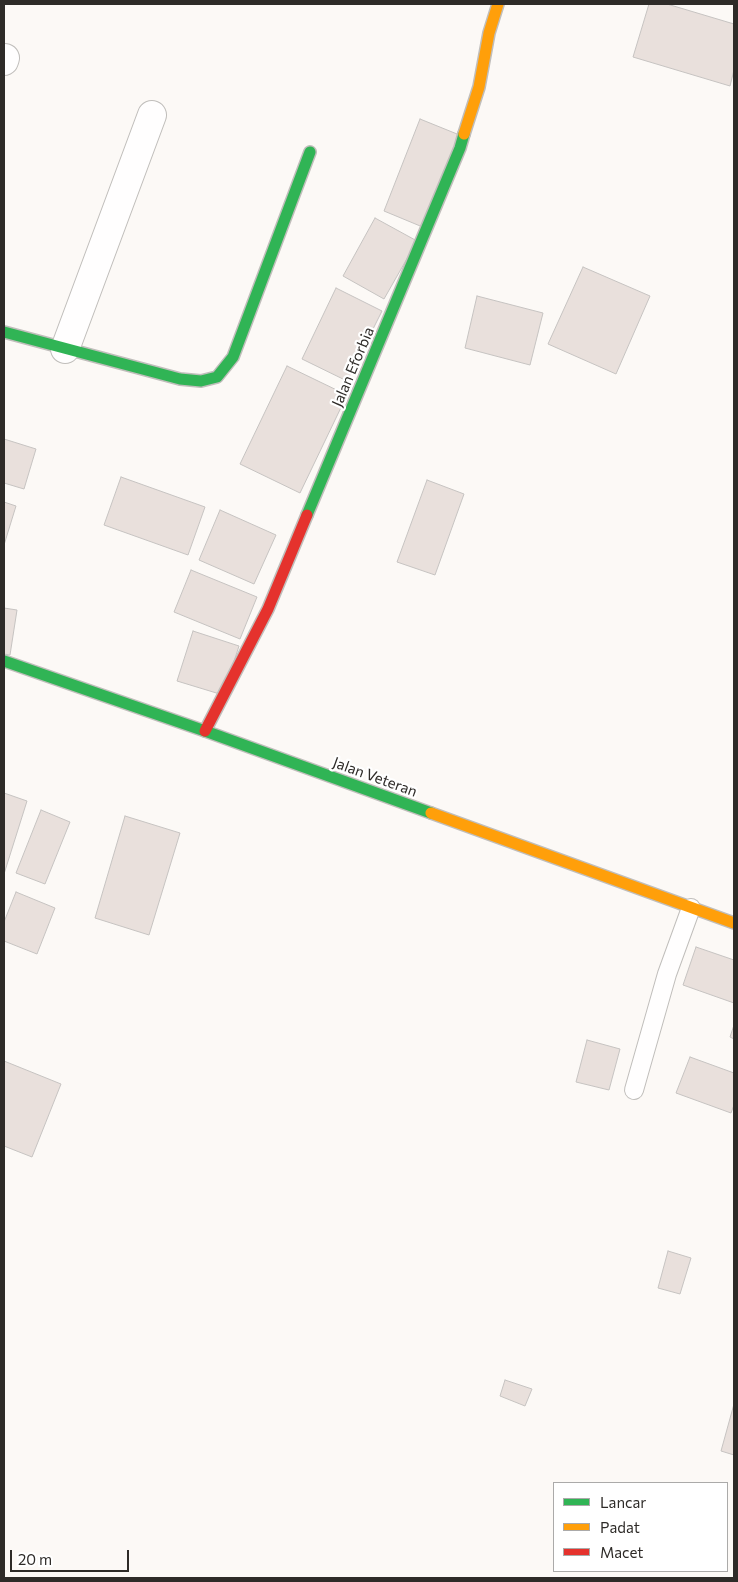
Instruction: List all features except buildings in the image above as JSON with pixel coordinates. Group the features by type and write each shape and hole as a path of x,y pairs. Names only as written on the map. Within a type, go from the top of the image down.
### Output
{"street":[{"name":"Jalan Eforbia","path":"205,731 268,609 460,148 479,87 489,33 498,4"},
{"path":"65,349 152,115"},
{"path":"4,332 180,379 201,381 217,377 233,357 310,152"},
{"name":"Jalan Veteran","path":"4,661 205,731 734,923"}],"lane":[{"path":"634,1090 667,974 691,908"}],"traffic: fast":[{"path":"307,515 460,148 464,134"},
{"path":"4,332 180,379 201,381 217,377 233,357 310,152"},
{"path":"4,661 431,813"}],"traffic: slow":[{"path":"464,134 479,87 489,33 498,4"},
{"path":"431,813 734,923"}],"traffic: jam":[{"path":"205,731 268,609 307,515"}]}
